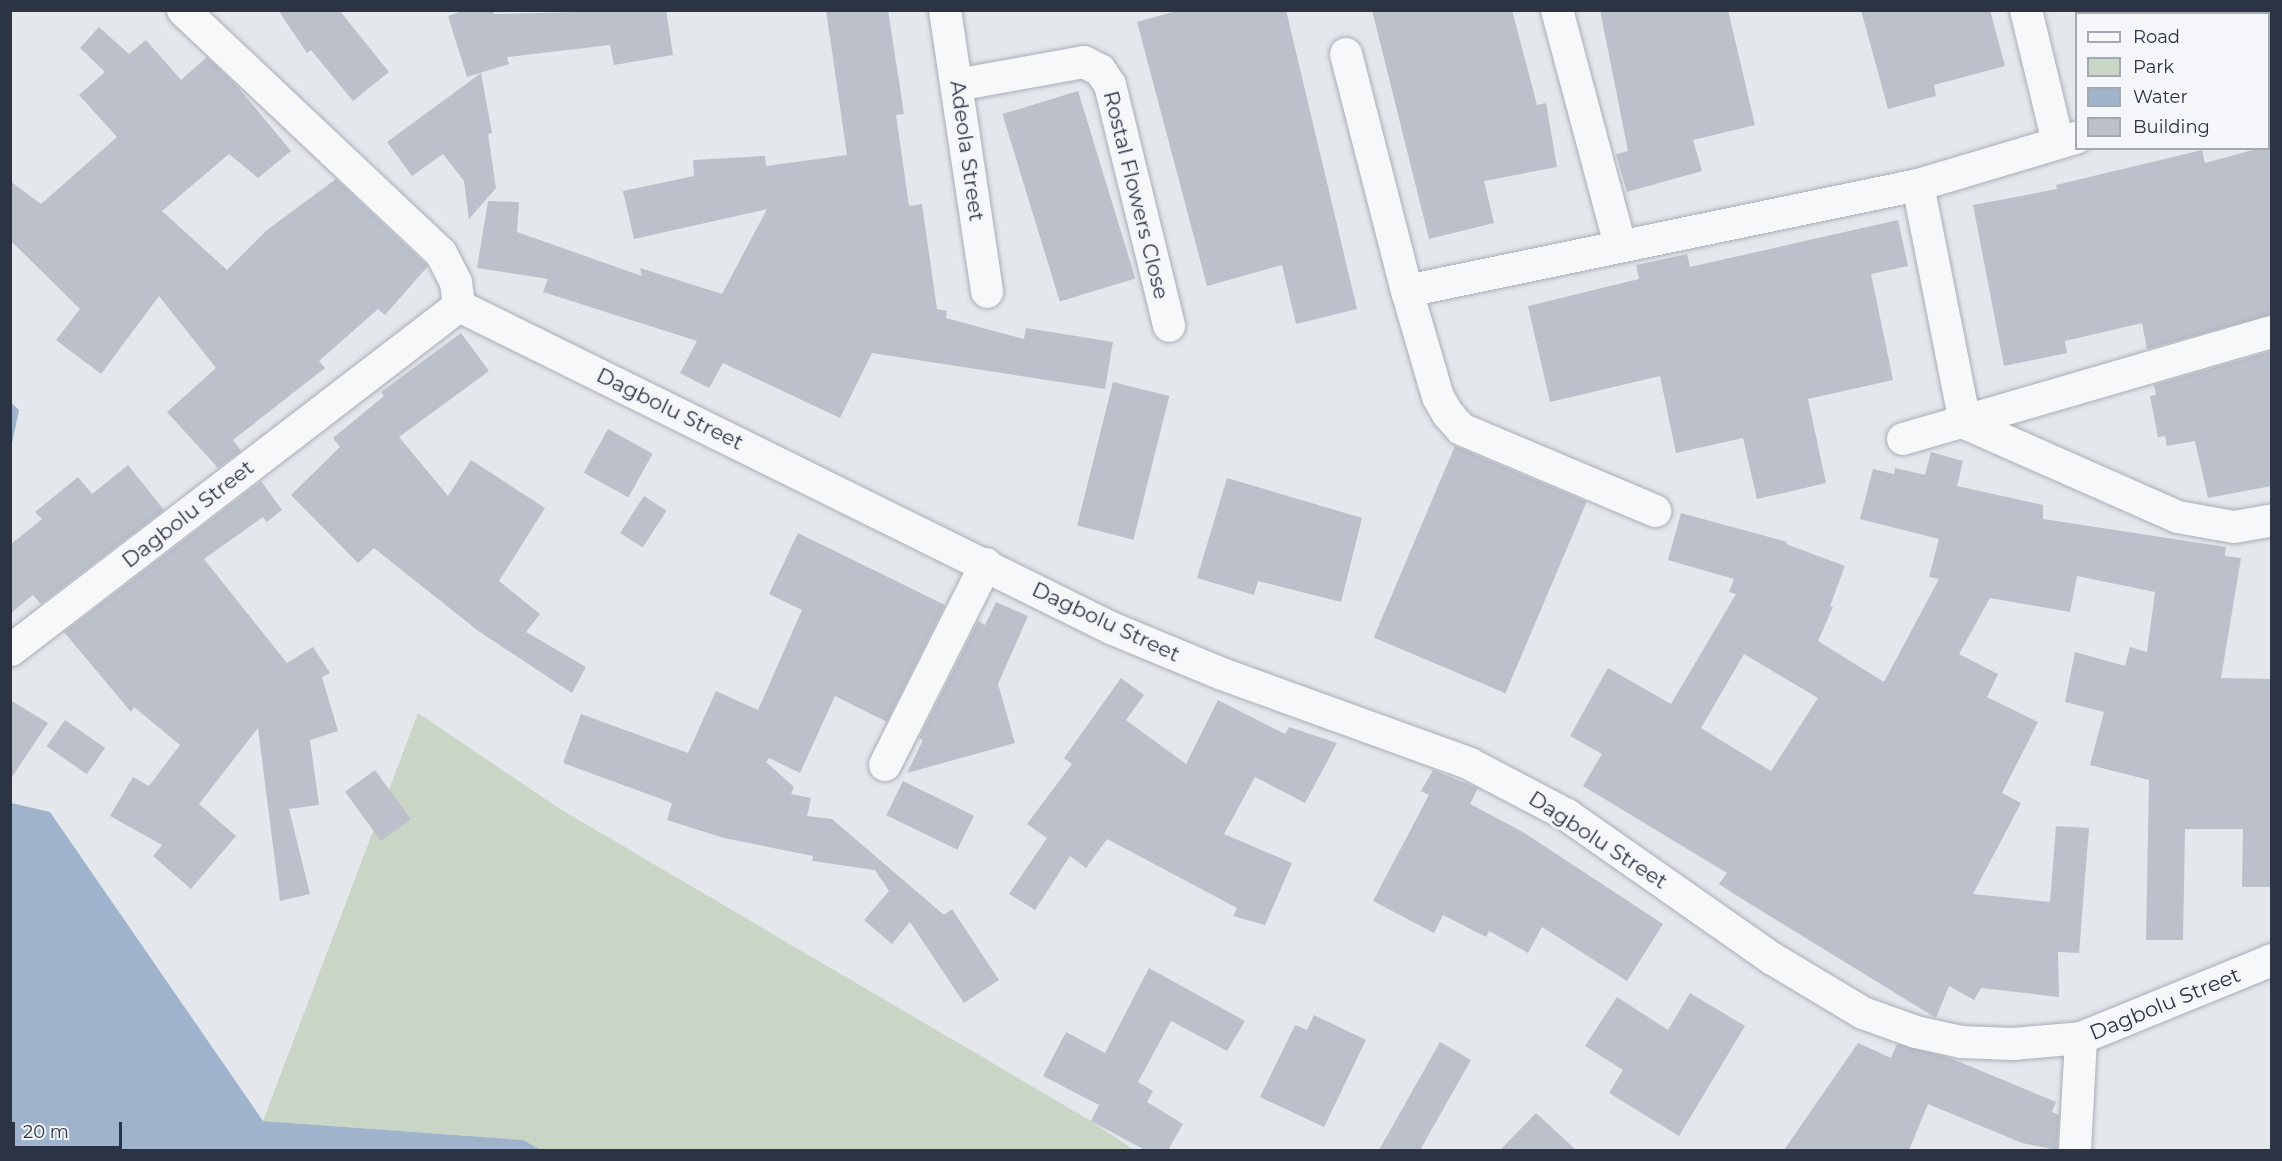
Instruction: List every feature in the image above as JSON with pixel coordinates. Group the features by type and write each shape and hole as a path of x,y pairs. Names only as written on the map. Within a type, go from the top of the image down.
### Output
{"street":[{"path":"183,10 441,253 456,282 459,306"},
{"name":"Adeola Street","path":"945,10 987,292"},
{"path":"1557,10 1620,245"},
{"path":"1407,291 1918,185 2067,140 2026,10"},
{"path":"1346,54 1407,291 1438,397 1461,429 1656,511"},
{"name":"Rostal Flowers Close","path":"957,85 1084,62 1100,70 1110,86 1169,326"},
{"path":"1918,185 1965,423"},
{"name":"Dagbolu Street","path":"11,650 459,306 986,564 1111,628 1222,674 1470,764 1567,815 1773,959 1863,1013 1916,1032 1961,1042 2013,1044 2081,1038 2271,960"},
{"path":"1903,439 1965,423 2271,332"},
{"path":"1965,423 2178,517 2234,527 2271,520"},
{"path":"885,765 986,564"},
{"path":"2075,1150 2081,1038"}],"green space":[{"path":"418,713 560,809 1091,1121 1134,1150 541,1150 523,1140 263,1121"}],"water":[{"path":"11,403 19,410 11,448"},
{"path":"11,803 50,812 263,1121 523,1140 541,1150 11,1150"}],"building":[{"path":"278,10 339,10 389,72 353,101 311,50 307,53"},
{"path":"465,10 493,10 494,14 666,10 673,55 614,65 610,45 507,57 509,64 467,77 448,16"},
{"path":"826,10 888,10 904,114 896,115 909,206 922,204 937,309 947,311 946,318 1024,339 1026,328 1113,342 1105,389 872,353 840,418 723,363 709,388 680,373 697,341 543,292 548,279 477,268 488,201 519,202 517,232 642,276 640,268 722,294 767,209 634,239 623,191 694,176 693,160 765,156 766,166 847,155"},
{"path":"1180,10 1286,10 1357,309 1296,324 1282,265 1207,286 1137,22"},
{"path":"1372,10 1512,10 1537,105 1546,103 1557,167 1484,181 1494,223 1429,239"},
{"path":"1600,10 1728,10 1755,125 1693,140 1702,171 1627,192 1616,154 1628,151"},
{"path":"1861,10 1990,10 2005,66 1934,85 1936,96 1888,109"},
{"path":"99,27 129,54 146,40 181,80 207,57 236,85 291,151 258,178 229,154 162,211 227,270 267,230 336,179 428,266 385,315 378,309 319,361 325,368 233,440 241,451 218,468 167,412 216,368 159,296 101,374 56,340 80,309 10,240 10,181 41,204 117,137 79,95 105,72 80,48"},
{"path":"481,73 492,133 488,134 496,188 469,219 464,181 443,154 412,176 387,142"},
{"path":"1078,91 1135,278 1060,302 1002,114"},
{"path":"2270,145 2271,315 2147,349 2142,323 2065,341 2067,353 2004,366 1973,205 2057,189 2056,185 2202,150 2205,163 2253,150 2270,150"},
{"path":"1898,220 1908,266 1871,274 1893,380 1808,399 1826,483 1757,499 1743,438 1676,453 1660,376 1550,402 1528,306 1639,279 1636,265 1687,254 1690,267"},
{"path":"461,333 489,371 399,437 448,496 471,460 545,508 499,581 540,614 526,632 586,667 572,693 477,630 374,548 358,563 291,495 340,447 333,438 384,396 381,392"},
{"path":"2271,351 2271,486 2208,498 2195,441 2167,446 2165,436 2158,437 2150,396 2156,395 2154,385"},
{"path":"1113,382 1169,396 1133,540 1077,526"},
{"path":"608,429 653,454 628,497 584,473"},
{"path":"1455,446 1587,502 1505,693 1374,637"},
{"path":"1931,452 1963,461 1957,486 2043,505 2043,519 2226,547 2225,556 2241,558 2221,678 2271,679 2271,887 2242,887 2243,829 2185,829 2183,940 2146,940 2149,780 2090,765 2104,712 2065,702 2075,652 2125,666 2130,647 2147,652 2155,592 2077,576 2070,612 1990,598 1959,654 1998,674 1987,697 2038,722 2002,793 2021,803 1973,894 2050,902 2056,826 2089,828 2079,953 2058,952 2059,997 1981,988 1974,1000 1949,986 1936,1018 1719,884 1727,873 1583,786 1602,754 1570,736 1608,668 1671,704 1736,594 1729,592 1734,579 1668,560 1681,513 1787,542 1786,544 1845,566 1830,606 1833,607 1818,641 1884,682 1939,579 1929,577 1939,539 1860,519 1873,469 1894,474 1895,468 1925,475","holes":["1744,654 1818,698 1771,771 1701,728"]},
{"path":"128,465 164,510 41,604 33,595 10,614 10,545 42,519 35,512 78,477 92,494"},
{"path":"1227,478 1362,518 1341,602 1258,581 1254,595 1197,578"},
{"path":"261,481 282,510 267,522 263,517 204,559 287,663 313,647 330,673 322,677 338,731 310,740 319,805 289,809 310,894 280,901 258,728 199,804 236,836 191,889 153,856 162,845 110,816 133,777 149,786 180,745 134,707 131,712 64,632"},
{"path":"644,496 667,511 643,548 620,533"},
{"path":"798,533 945,605 887,722 835,696 800,773 769,758 766,762 794,787 791,794 811,798 807,816 832,819 944,915 952,909 999,980 964,1003 910,922 892,944 864,920 889,891 875,870 812,861 813,856 724,838 667,820 672,803 563,763 581,714 688,753 716,691 758,710 802,610 769,594"},
{"path":"996,602 1028,616 998,684 1015,743 907,773 923,740 919,738 978,621 985,625"},
{"path":"1121,678 1144,695 1126,720 1186,764 1218,700 1285,734 1289,727 1337,743 1305,803 1255,777 1224,834 1292,863 1265,925 1233,916 1237,908 1107,839 1086,868 1070,856 1035,910 1009,894 1047,838 1027,824 1072,764 1064,758"},
{"path":"10,700 48,723 10,780"},
{"path":"65,720 105,748 87,774 47,746"},
{"path":"375,770 411,819 381,841 345,792"},
{"path":"1433,770 1478,788 1470,804 1523,832 1663,924 1627,981 1542,927 1528,953 1489,931 1486,937 1443,915 1434,933 1373,901 1429,795 1421,791"},
{"path":"903,781 974,816 957,850 886,815"},
{"path":"1149,968 1245,1021 1227,1051 1171,1021 1138,1082 1153,1091 1147,1102 1183,1124 1168,1150 1145,1150 1091,1121 1099,1105 1043,1076 1066,1032 1105,1053"},
{"path":"1690,993 1745,1026 1679,1136 1609,1093 1623,1070 1585,1046 1617,997 1668,1030"},
{"path":"1314,1015 1366,1040 1324,1127 1260,1097 1295,1025 1307,1030"},
{"path":"1440,1042 1471,1060 1420,1150 1379,1150"},
{"path":"1858,1043 1891,1058 1897,1044 1950,1058 2056,1102 2052,1112 2059,1115 2057,1150 2022,1143 1928,1104 1909,1150 1784,1150"},
{"path":"1536,1113 1576,1150 1500,1150"}]}
